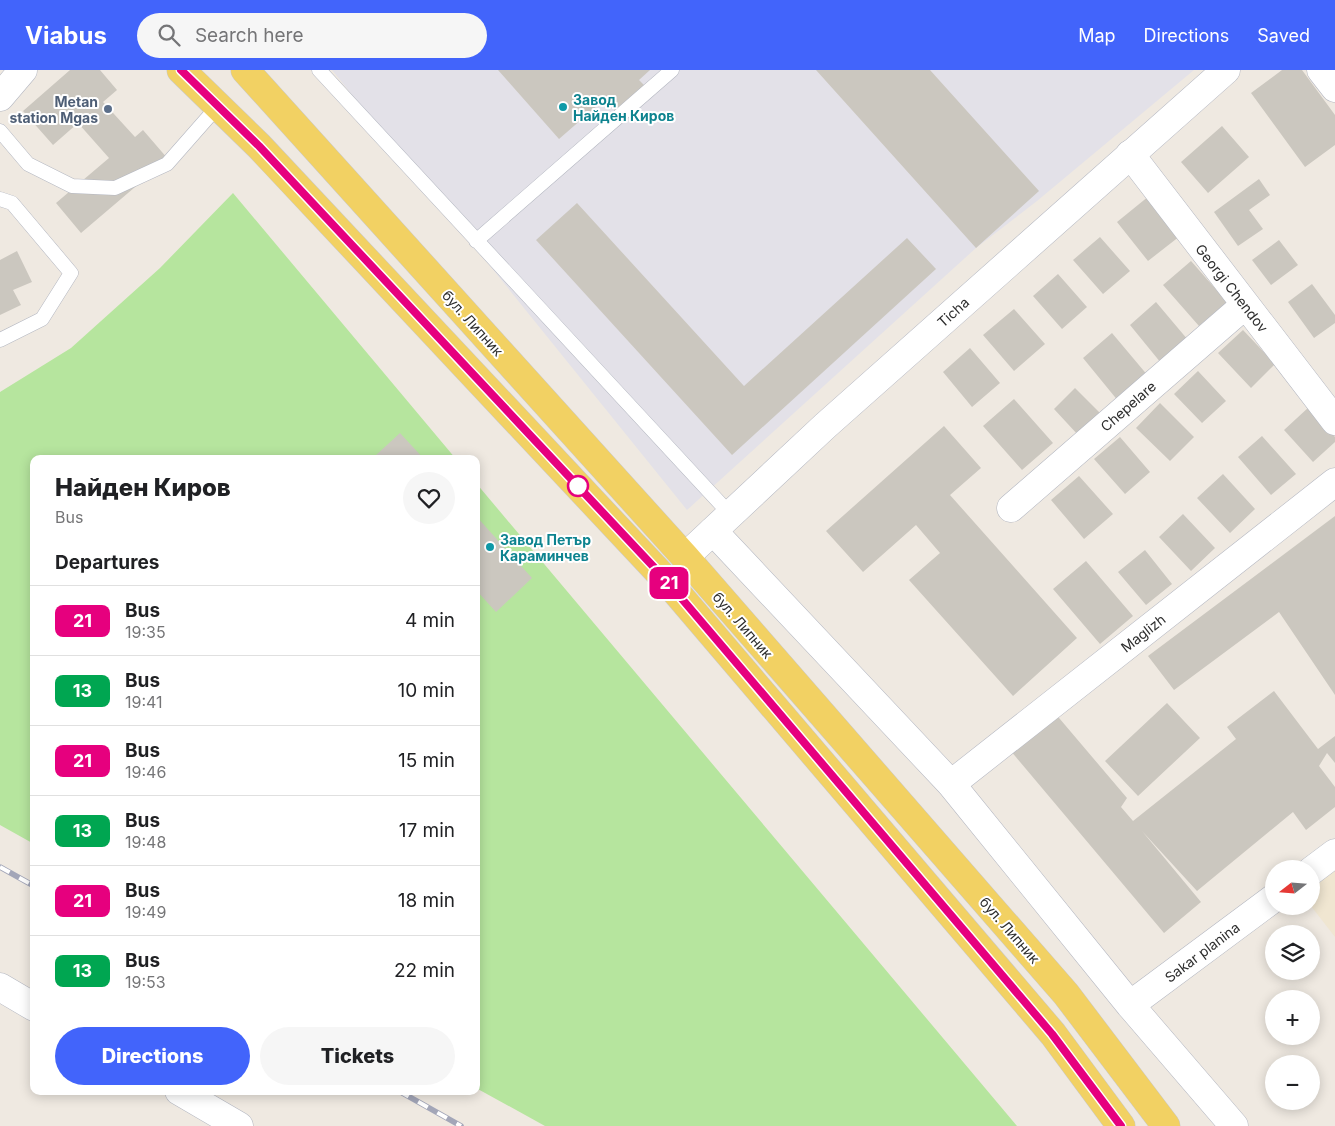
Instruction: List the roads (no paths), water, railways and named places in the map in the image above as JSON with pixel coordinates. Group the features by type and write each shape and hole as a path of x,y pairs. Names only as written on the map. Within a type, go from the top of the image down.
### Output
{"main road":[{"name":"бул. Липник","path":"182,70 266,153 665,579 1052,1034 1121,1126"},
{"name":"бул. Липник","path":"245,70 685,557 1066,994 1166,1126"}],"street":[{"path":"0,97 23,70"},
{"name":"Ticha","path":"685,557 721,522 1226,70"},
{"path":"1321,70 1335,88"},
{"name":"Georgi Chendov","path":"1130,154 1335,420"},
{"name":"Chepelare","path":"1011,508 1245,304"},
{"name":"Maglizh","path":"951,784 1335,482"},
{"path":"721,522 951,784 1130,1005 1234,1126"},
{"path":"1320,864 1335,853"},
{"name":"Sakar planina","path":"1130,1005 1265,905"},
{"path":"0,987 30,1005"},
{"path":"186,1095 239,1126"}],"lane":[{"path":"320,70 476,241 721,522"},
{"path":"476,241 672,70"},
{"path":"0,131 28,164 72,186 115,188 167,164 218,106"},
{"path":"0,199 12,203 71,273 42,319 0,340"}],"railway":[{"path":"0,867 30,884"},
{"path":"406,1095 461,1126"}],"place":[{"name":"Завод Найден Киров","path":"563,107"},
{"name":"Metan station Mgas","path":"108,109"},
{"name":"Завод Петър Караминчев","path":"490,547"}]}
